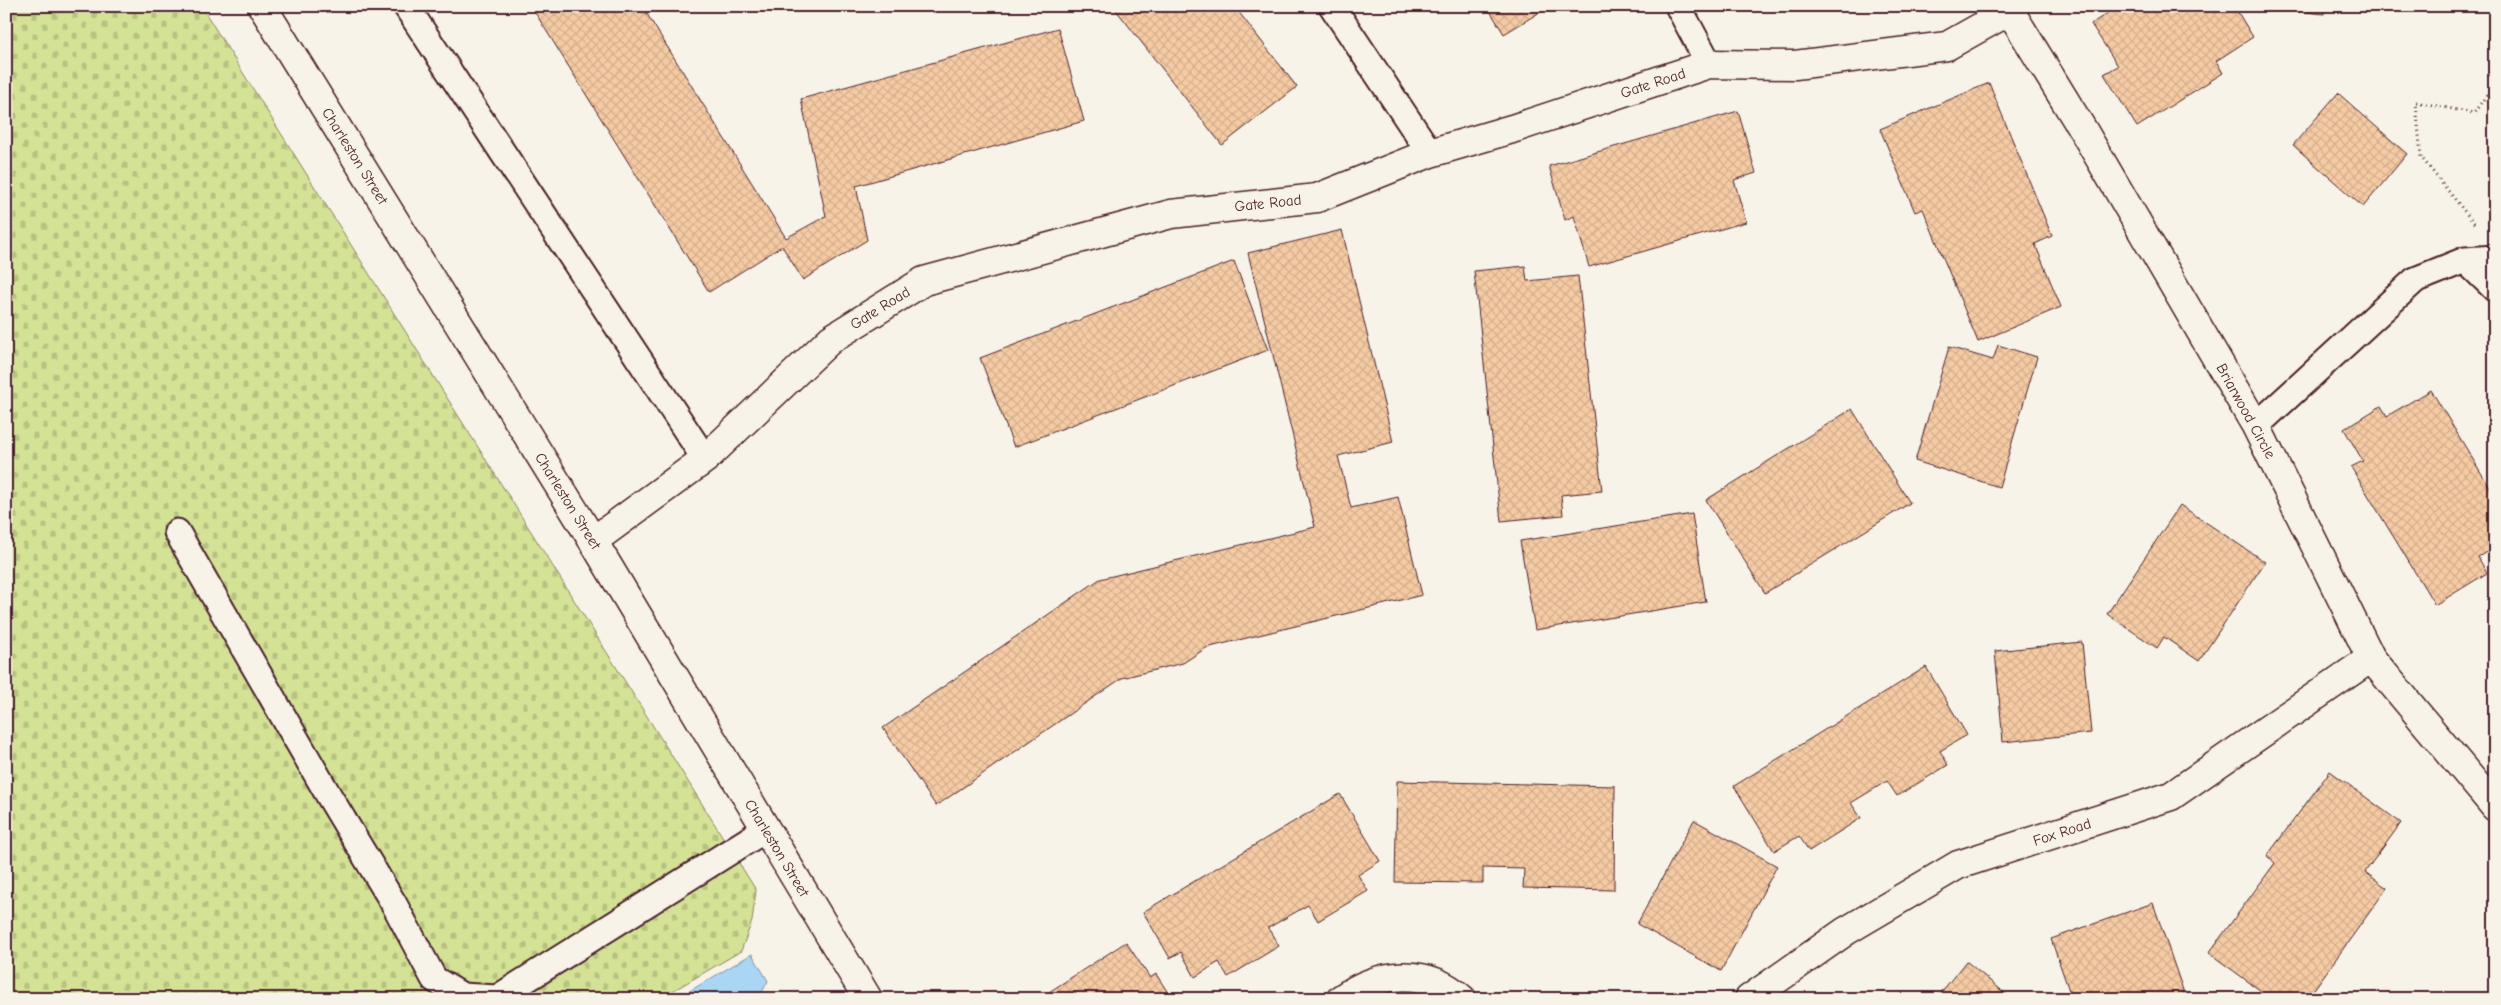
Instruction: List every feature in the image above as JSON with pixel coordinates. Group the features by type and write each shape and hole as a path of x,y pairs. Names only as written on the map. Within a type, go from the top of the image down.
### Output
{"street":[{"name":"Charleston Street","path":"262,6 593,541 868,999"},
{"name":"Gate Road","path":"593,541 704,459 831,339 924,281 1171,214 1317,198 1430,153 1512,129 1709,64 1795,65 1947,46 2009,8"},
{"name":"Briarwood Circle","path":"2009,8 2256,426 2371,658 2495,807"},
{"name":"Fox Road","path":"1749,999 1846,931 1958,866 2171,796 2371,658"},
{"path":"1341,999 1374,982 1402,976 1427,977 1445,984 1462,999"}],"lane":[{"path":"406,6 704,459"},
{"path":"1332,6 1430,153"},
{"path":"1678,6 1709,64"},
{"path":"2256,426 2415,280 2465,260 2495,258"},
{"path":"2465,260 2495,289"},
{"path":"177,532 329,796 394,904 434,979 462,996 497,998 766,829"}],"path":[{"path":"2476,226 2421,157 2416,102 2474,113 2495,83"}],"green space":[{"path":"6,6 201,6 756,890 752,921 741,951 659,999 6,999"}],"water":[{"path":"752,954 768,981 761,994 753,999 676,999"}],"building":[{"path":"531,6 642,6 786,238 826,216 801,99 1058,28 1084,121 856,186 867,240 803,280 782,246 709,292"},
{"path":"1113,6 1234,6 1297,87 1222,145"},
{"path":"1487,6 1550,6 1504,34"},
{"path":"2118,6 2214,6 2217,11 2223,6 2234,6 2253,37 2216,61 2223,73 2137,127 2104,74 2118,66 2091,24"},
{"path":"2266,6 2325,6 2324,14 2266,8"},
{"path":"1989,83 2052,236 2035,244 2061,307 1978,342 1923,209 1915,212 1880,129"},
{"path":"2338,93 2407,154 2363,207 2293,145"},
{"path":"1738,111 1756,173 1734,180 1746,222 1589,267 1574,216 1565,220 1549,166"},
{"path":"1342,230 1393,442 1338,456 1351,508 1398,497 1422,595 1206,648 1183,663 1122,678 936,806 883,728 1100,579 1315,527 1248,253"},
{"path":"1234,261 1268,350 1014,447 980,358"},
{"path":"1525,266 1527,281 1578,276 1602,491 1561,495 1563,515 1501,521 1474,271"},
{"path":"1998,345 2037,357 1999,487 1915,461 1949,347 1993,360"},
{"path":"2431,390 2495,496 2495,547 2478,557 2487,573 2435,605 2351,467 2363,461 2344,429 2381,406 2387,416"},
{"path":"1852,409 1910,503 1765,593 1706,500"},
{"path":"2180,505 2265,562 2199,661 2164,637 2157,648 2107,614"},
{"path":"1692,514 1706,602 1535,630 1520,541"},
{"path":"2495,605 2495,623 2487,610"},
{"path":"2082,642 2091,733 2003,742 1995,651"},
{"path":"1926,667 1967,735 1940,751 1948,765 1897,796 1887,781 1851,803 1861,818 1809,851 1799,836 1774,851 1734,786"},
{"path":"2330,771 2401,823 2365,872 2387,888 2307,999 2272,999 2209,953 2275,863 2267,856"},
{"path":"1397,781 1615,786 1614,890 1523,888 1524,869 1483,868 1483,883 1395,882"},
{"path":"1340,794 1380,861 1358,875 1368,891 1318,921 1308,905 1268,928 1279,946 1228,977 1219,962 1195,977 1181,952 1170,958 1143,912"},
{"path":"1694,820 1777,866 1721,971 1637,924"},
{"path":"2153,903 2186,999 2072,999 2051,939"},
{"path":"1126,942 1150,978 1156,974 1172,999 1054,999 1049,992"},
{"path":"1966,961 2012,999 1936,999"}]}
